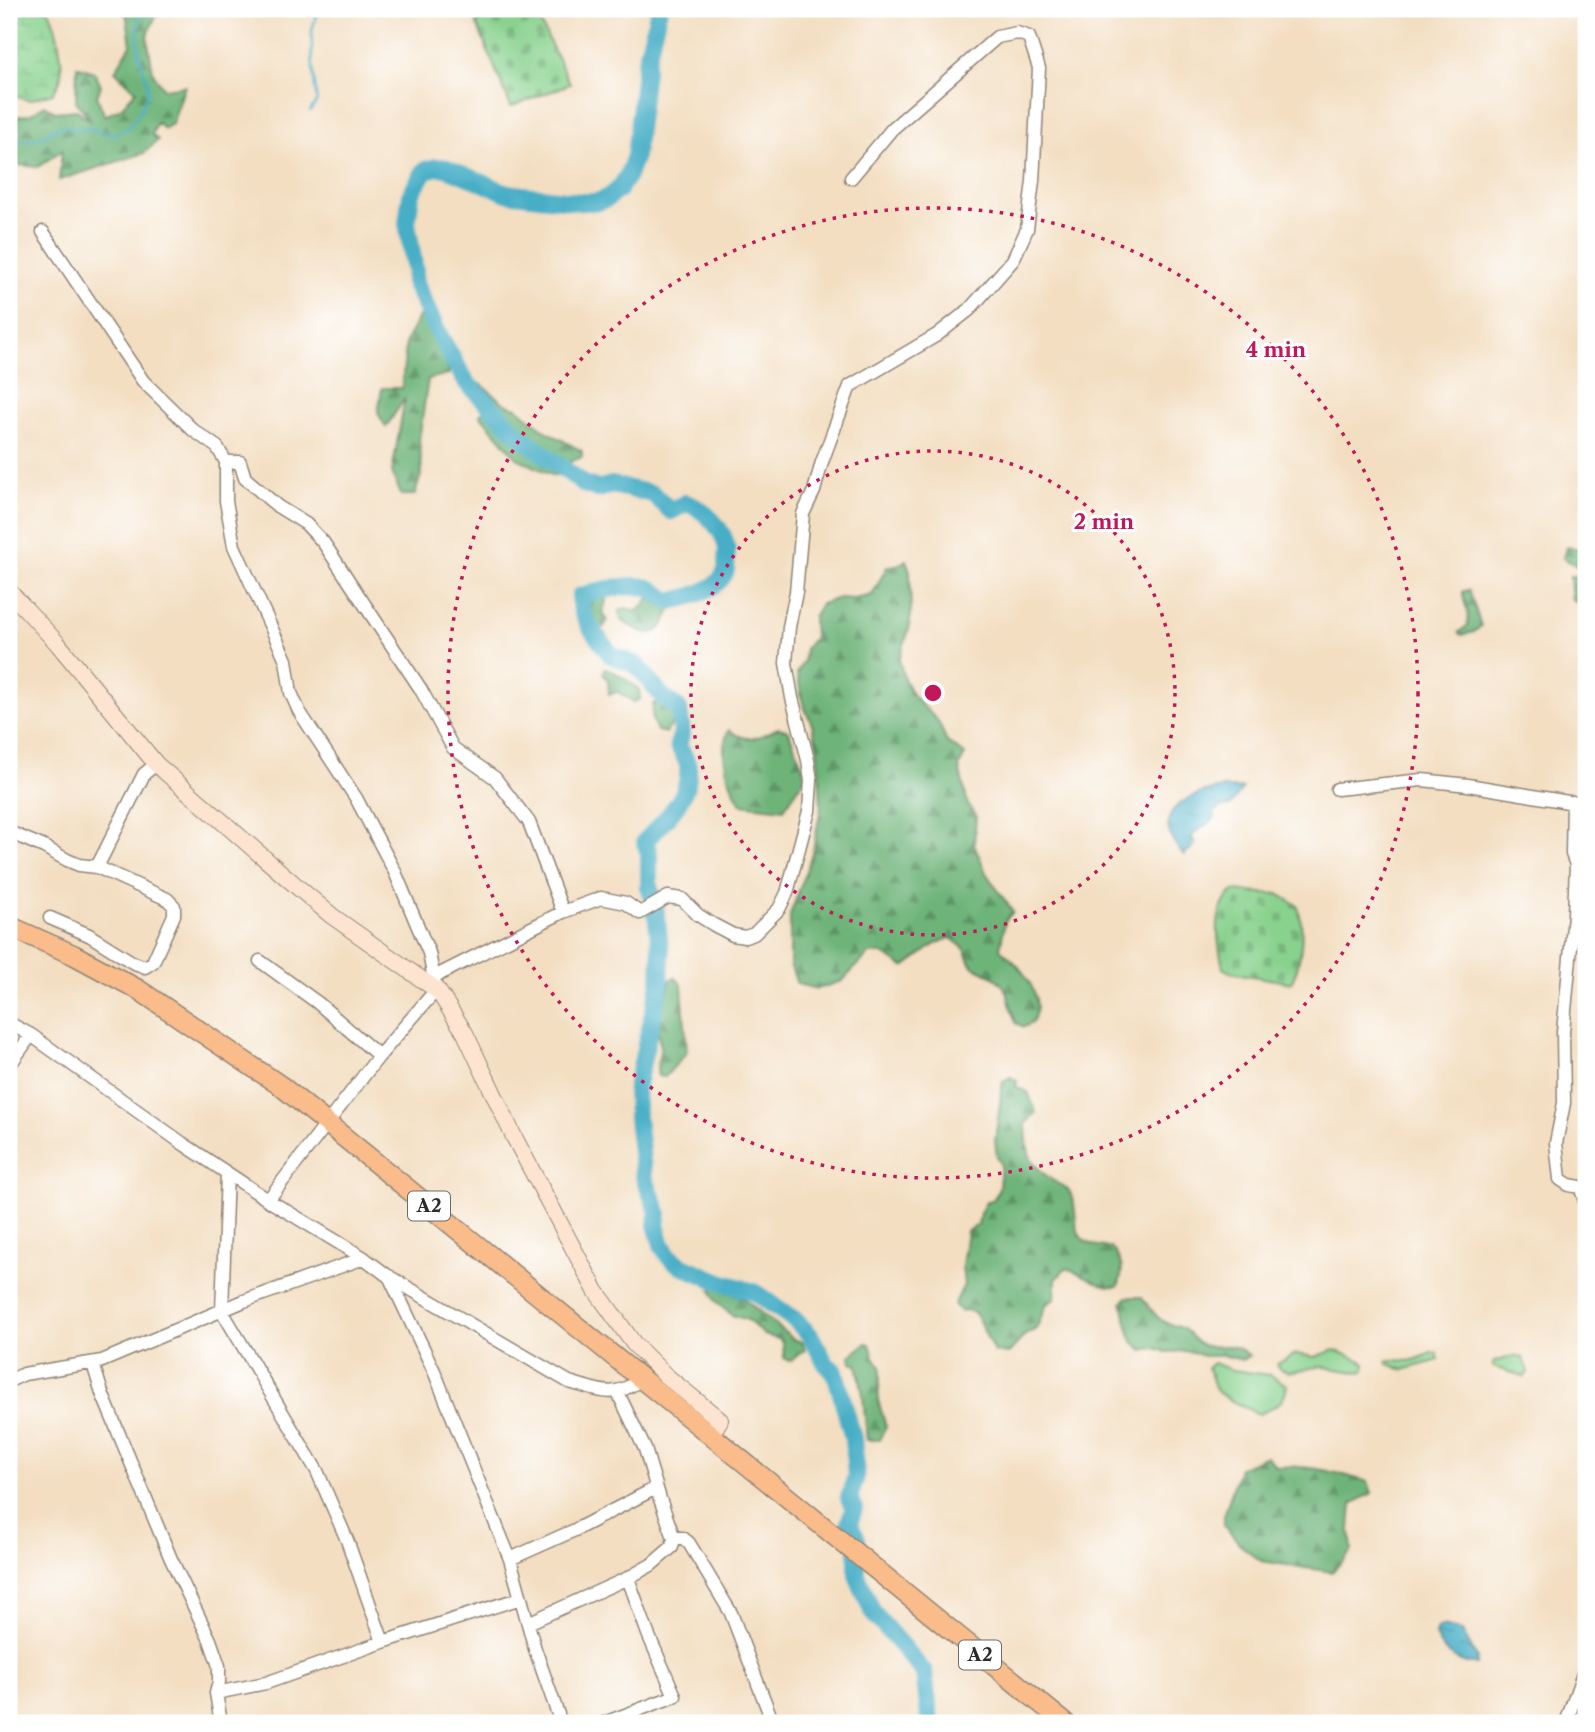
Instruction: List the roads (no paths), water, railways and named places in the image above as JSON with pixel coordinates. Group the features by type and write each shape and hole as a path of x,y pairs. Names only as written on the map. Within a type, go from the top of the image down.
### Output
{"main road":[{"name":"A2","path":"9,926 74,955 139,990 281,1086 1065,1723"}],"street":[{"path":"268,1200 440,974 564,912 601,898 625,903 640,913 668,897 682,900 714,925 733,935 745,937 754,934 779,909 787,893 809,811 811,781 786,663 803,514 814,491 850,386 937,335 969,310 1013,260 1027,229 1038,114 1040,68 1029,37 1017,33 998,37 892,129 851,178"},
{"path":"43,232 143,381 193,430 217,447 226,461 226,501 234,546 286,660 291,692 299,711 356,798 395,872 429,953 435,984"},
{"path":"226,461 240,462 245,478 277,506 306,524 323,542 420,688 453,748 495,779 529,822 564,912"},
{"path":"9,592 58,644 156,764 301,890 435,984 465,1033 514,1137 596,1291 634,1344 665,1375 720,1420 710,1436"},
{"path":"97,867 144,774 156,764"},
{"path":"1337,789 1422,780 1580,804 1572,854 1576,866 1563,1032 1564,1103 1556,1143 1560,1178 1569,1185 1580,1187 1586,1203"},
{"path":"9,832 66,860 97,867 167,899 174,906 174,915 153,962 145,967 89,935 50,918"},
{"path":"260,961 318,1003 379,1056"},
{"path":"9,1023 31,1035 182,1143 268,1200 364,1258 388,1276 569,1382 618,1393 640,1380"},
{"path":"9,1066 31,1035"},
{"path":"227,1172 222,1311 317,1471 347,1540 383,1642"},
{"path":"9,1381 24,1374 93,1364 222,1311 364,1258"},
{"path":"388,1276 444,1394 510,1559 561,1723"},
{"path":"93,1364 102,1393 171,1559 210,1640 219,1666 216,1693 221,1723"},
{"path":"528,1623 628,1578 652,1565 672,1547 674,1538 645,1449 618,1393"},
{"path":"510,1559 575,1530 656,1488"},
{"path":"674,1538 683,1538 689,1543 731,1613 773,1723"},
{"path":"604,1723 675,1696 648,1634 628,1578"},
{"path":"216,1693 276,1679 521,1598"},
{"path":"1566,1723 1586,1665"}],"water":[{"path":"1222,788 1243,788 1230,806 1214,812 1215,818 1192,835 1195,845 1184,855 1173,841 1169,818 1183,801"},
{"path":"1443,1626 1462,1631 1477,1658 1476,1664 1451,1656 1441,1646 1435,1635 1437,1628"}],"waterway":[{"path":"9,148 19,141 42,137 59,127 77,130 92,128 114,134 131,125 145,102 148,91 138,46 140,9"},
{"path":"310,111 317,101 312,39 317,9"},
{"path":"659,9 646,62 635,156 619,189 608,198 597,202 581,202 507,193 447,168 425,170 411,194 407,223 415,271 414,281 437,331 466,382 521,437 584,484 598,489 612,485 653,494 671,511 686,503 693,506 713,521 725,542 727,550 724,575 715,585 697,594 670,601 651,589 636,586 580,596 582,611 590,627 611,655 637,665 661,695 679,709 682,733 678,745 688,766 686,788 681,798 645,841 649,854 649,886 655,905 661,955 660,983 636,1089 644,1177 658,1212 656,1225 662,1245 669,1257 680,1265 721,1282 754,1292 795,1320 810,1335 826,1364 835,1372 853,1438 856,1476 849,1498 854,1508 849,1524 857,1539 857,1575 873,1613 924,1672 930,1723"}]}
